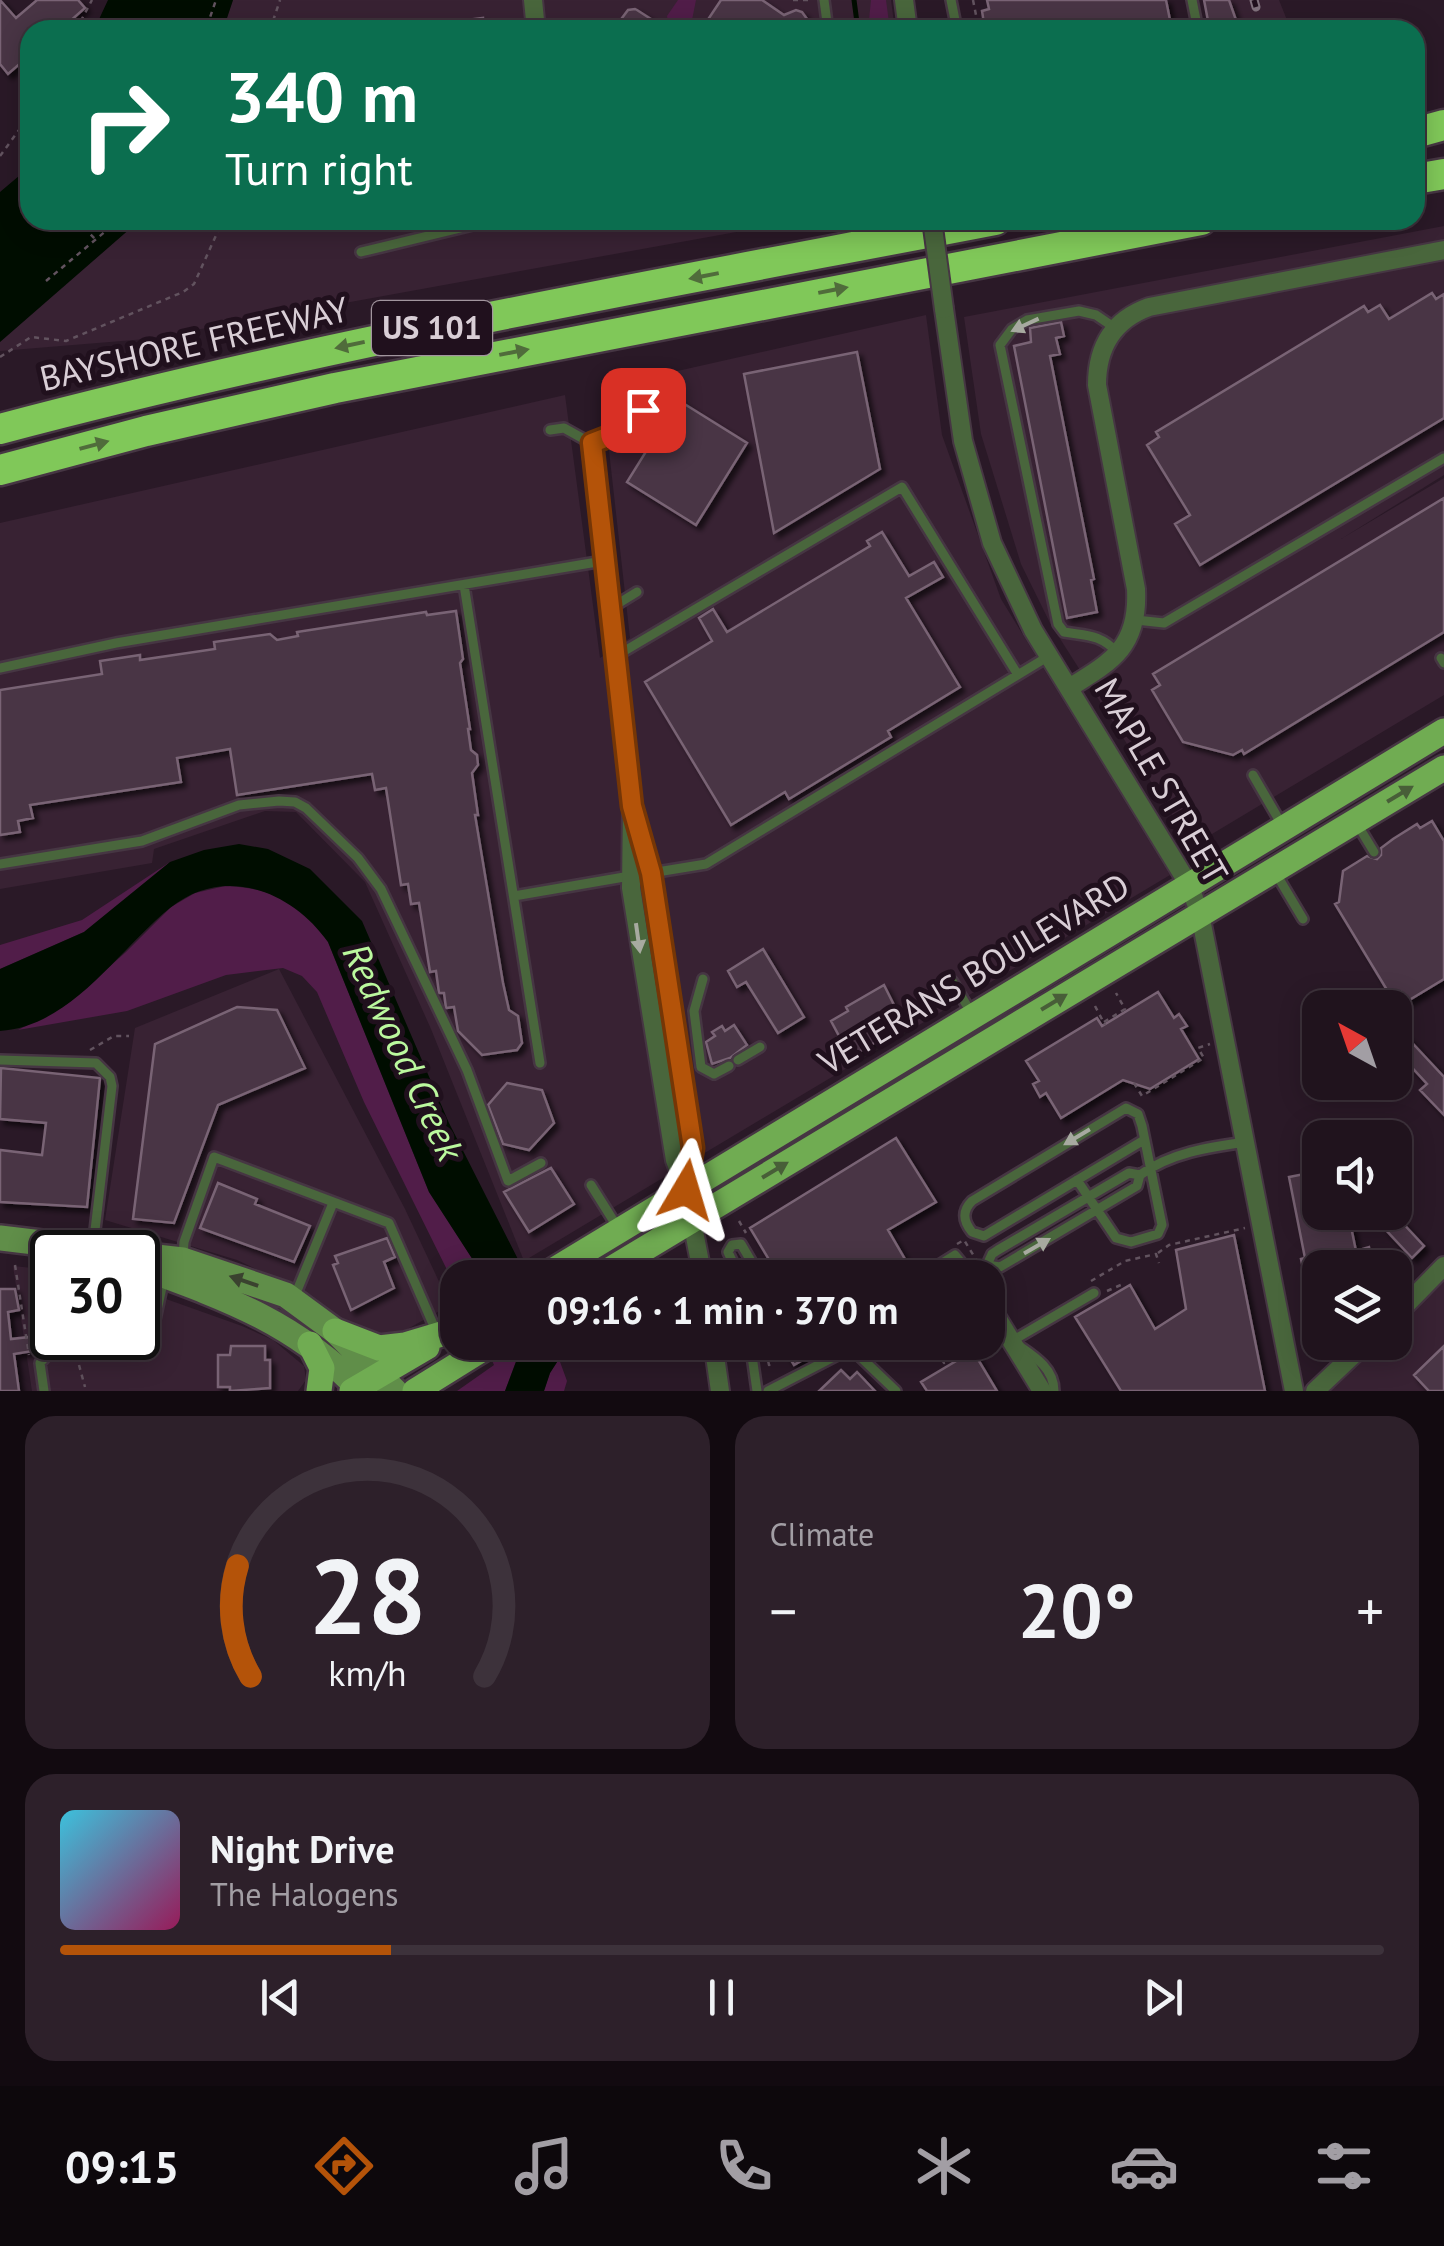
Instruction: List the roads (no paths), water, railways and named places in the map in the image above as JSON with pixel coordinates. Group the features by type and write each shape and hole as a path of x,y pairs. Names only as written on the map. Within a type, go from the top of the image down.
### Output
{"highway":[{"name":"BAYSHORE FREEWAY","path":"0,429 136,394 422,330 943,230"},
{"name":"US 101","path":"0,470 335,388 1149,230"}],"main road":[{"name":"VETERANS BOULEVARD","path":"570,1260 1444,731"},
{"name":"VETERANS BOULEVARD","path":"626,1260 1444,768"},
{"path":"1355,821 1373,774"},
{"path":"335,1331 379,1348 406,1345 440,1334"},
{"path":"356,1390 388,1382 440,1339"},
{"path":"310,1344 322,1368 319,1391"},
{"path":"415,1391 465,1360"},
{"path":"447,1391 474,1360"}],"street":[{"name":"MAPLE STREET","path":"933,230 956,403 971,477 999,558 1049,656 1189,885 1200,914 1294,1391"},
{"path":"1068,688 1106,666 1118,654 1131,636 1136,620 1136,589 1097,385 1101,351 1115,328 1133,313 1149,307 1444,250"},
{"path":"592,443 632,806 631,876 654,1045 675,1160 686,1190 700,1260"},
{"path":"632,806 651,873 693,1148 686,1190"},
{"path":"0,1238 30,1242"},
{"path":"160,1266 262,1314 310,1344 356,1390"},
{"path":"1412,1299 1444,1266"},
{"path":"160,1271 286,1295 335,1331 388,1382"},
{"path":"1005,1332 1042,1391"},
{"path":"716,1360 720,1391"},
{"path":"1315,1391 1348,1360"}],"lane":[{"path":"361,252 452,230"},
{"path":"1115,328 1096,315 1079,312 1027,320 1012,329 1000,345 1058,624 1064,632 1093,634 1106,640 1118,654"},
{"path":"550,430 564,428 592,443 610,436 643,410"},
{"path":"1136,620 1164,623 1444,458"},
{"path":"616,656 902,488 1018,674"},
{"path":"0,668 116,643 604,561"},
{"path":"464,584 540,1063"},
{"path":"611,608 637,592"},
{"path":"514,896 706,864 1049,656"},
{"path":"1252,776 1284,828"},
{"path":"0,864 142,841 239,805 279,801 295,802 306,808 358,858 382,888 468,1070 508,1181 541,1163"},
{"path":"1355,821 1374,852"},
{"path":"1274,870 1304,919"},
{"path":"703,979 694,1011 702,1067 714,1074 760,1047"},
{"path":"952,981 974,1016"},
{"path":"0,1060 96,1064 110,1077 105,1230"},
{"path":"1077,1180 1116,1238 1124,1242 1158,1234 1162,1225 1144,1140 1138,1114 1134,1109 1119,1112 972,1201 964,1211 968,1227 984,1236 1077,1180 1144,1140"},
{"path":"1005,1265 1137,1186 1140,1175 1150,1168 1188,1152 1246,1142"},
{"path":"160,1313 177,1274 214,1157 389,1222 440,1313"},
{"path":"989,1260 992,1254 1129,1173 1140,1175"},
{"path":"592,1185 619,1230"},
{"path":"293,1300 333,1204"},
{"path":"730,1260 732,1244 741,1244 752,1260"},
{"path":"1054,1391 1054,1383 1041,1361 1012,1341 1094,1293"},
{"path":"768,1391 851,1348 896,1391"},
{"path":"43,1360 44,1391"},
{"path":"753,1360 757,1391"}],"water":[{"path":"108,0 233,0 226,20 99,20"},
{"path":"20,175 20,230 129,230 0,342 0,192"},
{"name":"Redwood Creek","path":"239,844 268,849 310,869 362,921 449,1123 518,1260 473,1260 429,1192 328,942 296,909 276,897 234,886 191,895 170,908 72,1001 26,1026 0,1031 0,969 84,932 170,862 204,850"},
{"path":"517,1360 558,1360 544,1391 505,1391"}],"waterway":[{"path":"854,0 857,20"}],"railway":[{"path":"1254,0 1256,7"}]}
